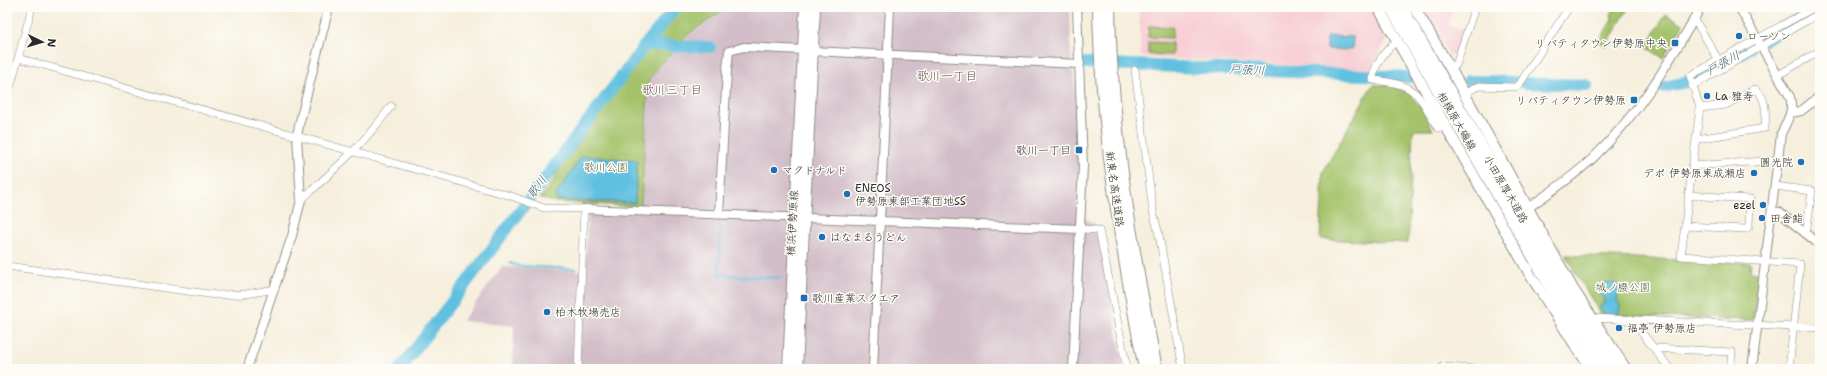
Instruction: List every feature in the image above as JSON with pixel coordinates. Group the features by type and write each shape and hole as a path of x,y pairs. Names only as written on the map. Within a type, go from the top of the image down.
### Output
{"highway":[{"name":"新東名高速道路","path":"1099,7 1102,71 1114,192 1145,369"},
{"name":"新東名高速道路","path":"1109,7 1116,124 1136,264 1156,369"},
{"name":"小田原厚木道路","path":"1391,7 1560,303 1604,369"},
{"name":"小田原厚木道路","path":"1401,7 1568,298 1615,369"}],"main road":[{"name":"横浜伊勢原線","path":"797,369 800,218 808,50 806,7"},
{"name":"横浜伊勢原線","path":"808,50 815,7"},
{"name":"相模原大磯線","path":"1378,7 1531,276 1592,369"},
{"name":"相模原大磯線","path":"1414,7 1592,318 1626,369"},
{"name":"横浜伊勢原線","path":"788,369 800,218"}],"street":[{"path":"7,99 32,7"},
{"path":"247,369 275,289 302,200 297,137 305,97 329,7"},
{"path":"873,369 890,7"},
{"path":"1073,369 1083,166 1077,7"},
{"path":"1450,68 1456,65 1475,7"},
{"path":"1464,94 1478,86 1514,87 1519,85 1569,7"},
{"path":"1528,208 1576,172 1615,135 1643,100 1702,7"},
{"path":"1692,86 1815,7"},
{"path":"1741,8 1790,97 1792,105 1791,113 1781,134 1752,369"},
{"path":"1790,369 1800,264 1681,256 1700,108 1690,76 1820,13"},
{"path":"1693,21 1698,25 1719,61"},
{"path":"1397,41 1388,50 1373,77 1373,80 1394,82 1405,85 1421,99 1438,128 1446,128"},
{"path":"719,214 729,51 744,47 888,53 1080,64"},
{"path":"1778,75 1820,51"},
{"path":"18,58 511,196 544,208 584,208 1099,230 1127,369"},
{"path":"1135,70 1153,211 1160,236 1183,369"},
{"path":"1696,139 1765,128 1766,116 1764,99 1761,93 1755,89 1726,105 1700,108"},
{"path":"1791,113 1801,111 1820,96"},
{"path":"302,200 353,153 381,121 391,106"},
{"path":"1692,166 1778,160"},
{"path":"1775,186 1812,191 1806,234"},
{"path":"1685,226 1746,229 1749,226 1750,199 1688,195"},
{"path":"578,369 584,208"},
{"path":"1772,210 1779,212 1820,245"},
{"path":"7,266 216,295 246,294 275,289"},
{"path":"1592,318 1758,324 1820,328"},
{"path":"1631,319 1670,369"},
{"path":"1654,348 1732,352 1730,369"},
{"path":"1443,368 1476,369"}],"shaded area":[{"path":"730,7 1070,7 1071,55 1081,134 1077,214 1098,226 1124,369 513,369 514,326 462,321 502,267 585,271 588,211 642,208 650,79 687,37"},
{"path":"1139,7 1370,7 1387,38 1371,70 1141,57"},
{"path":"1421,7 1453,7 1448,26 1465,29 1457,56 1449,55"}],"green space":[{"name":"歌川公園","path":"680,7 728,7 686,36 649,79 641,207 556,202 540,198 650,43"},
{"path":"1615,7 1629,7 1606,46 1599,42 1612,19 1611,14"},
{"path":"1666,14 1683,24 1663,58 1646,47"},
{"path":"1149,26 1173,27 1172,38 1148,37"},
{"path":"1148,42 1172,43 1172,55 1148,54"},
{"path":"1375,85 1387,85 1405,91 1418,103 1433,130 1413,130 1408,243 1320,239 1323,172 1371,87"},
{"name":"城ノ腰公園","path":"1565,255 1751,263 1750,272 1759,273 1753,320 1601,315"}],"water":[{"path":"1327,36 1353,37 1352,50 1327,49"},
{"path":"582,156 637,160 635,203 556,200 557,194"},
{"path":"1601,283 1615,283 1619,288 1617,300 1620,306 1619,314 1605,314 1600,308 1601,305 1604,304 1604,299 1597,291"}],"waterway":[{"name":"歌川","path":"400,369 645,45 676,7"},
{"name":"戸張川","path":"1764,40 1820,7"},
{"name":"戸張川","path":"645,45 668,45"},
{"name":"戸張川","path":"672,46 710,47"},
{"name":"戸張川","path":"1696,78 1749,49"},
{"name":"戸張川","path":"1084,63 1409,77"},
{"name":"戸張川","path":"1468,81 1516,82"},
{"name":"戸張川","path":"1663,87 1687,82"},
{"name":"戸張川","path":"1525,83 1587,85"},
{"path":"720,223 719,275 782,278"},
{"path":"510,263 518,266 576,269"}],"place":[{"name":"ローソン","path":"1739,36"},
{"name":"リバティタウン伊勢原中央","path":"1675,43"},
{"name":"La 雅寿","path":"1707,96"},
{"name":"リバティタウン伊勢原","path":"1634,100"},
{"name":"歌川一丁目","path":"1079,150"},
{"name":"圓光院","path":"1801,162"},
{"name":"マクドナルド","path":"774,170"},
{"name":"デポ 伊勢原東成瀬店","path":"1754,173"},
{"name":"ENEOS 伊勢原東部工業団地SS","path":"847,194"},
{"name":"ezel","path":"1763,205"},
{"name":"田舎鮨","path":"1762,218"},
{"name":"はなまるうどん","path":"822,237"},
{"name":"歌川産業スクエア","path":"804,298"},
{"name":"柏木牧場売店","path":"547,312"},
{"name":"福亭 伊勢原店","path":"1619,328"}],"district":[{"name":"歌川一丁目","path":"947,76"},
{"name":"歌川三丁目","path":"672,90"}]}
